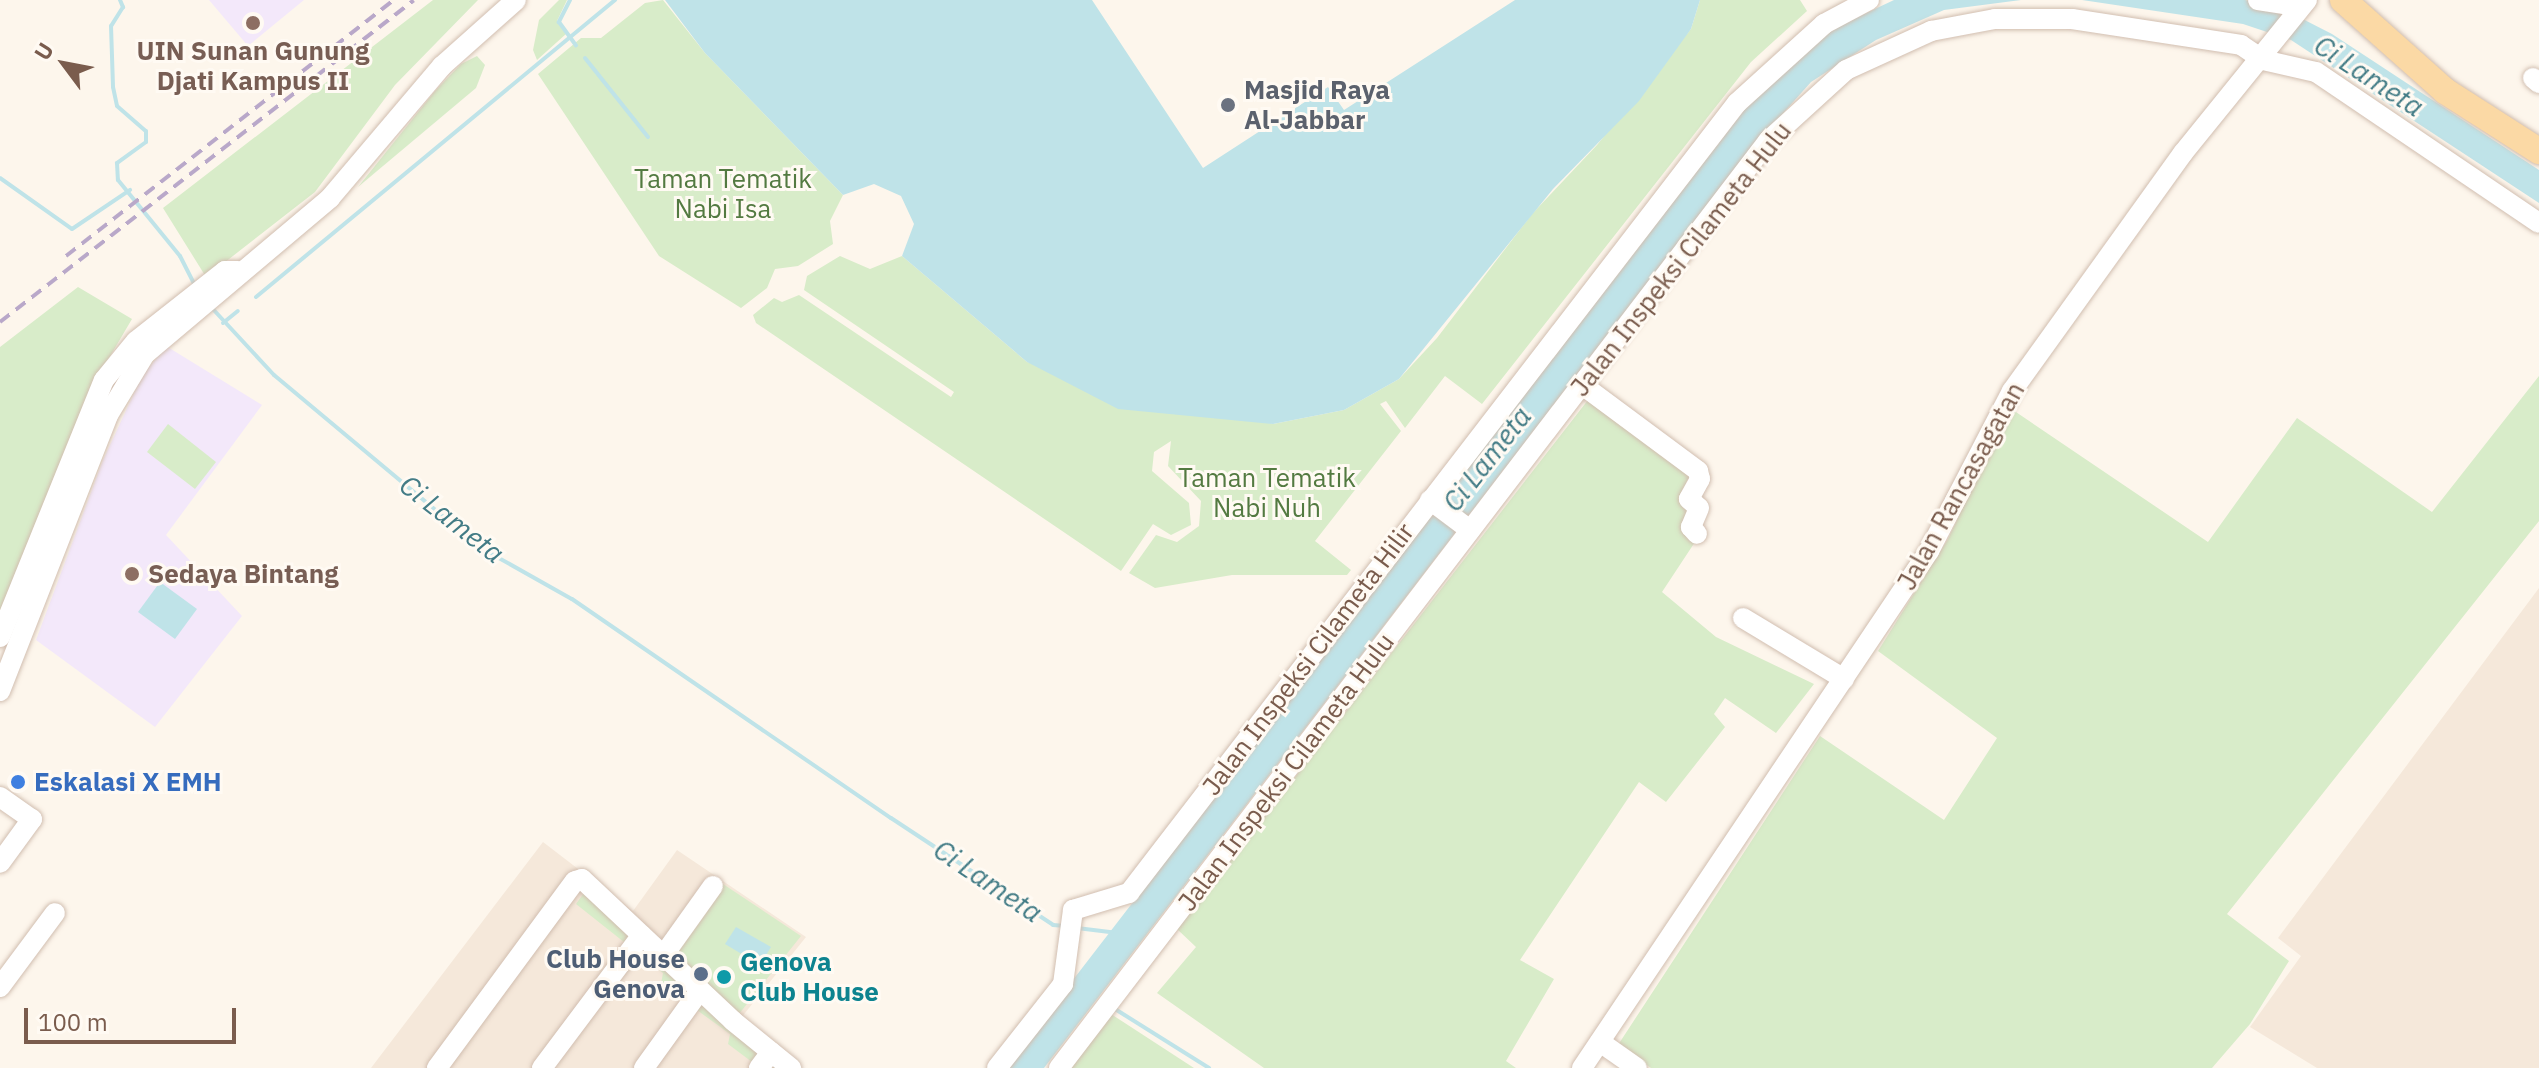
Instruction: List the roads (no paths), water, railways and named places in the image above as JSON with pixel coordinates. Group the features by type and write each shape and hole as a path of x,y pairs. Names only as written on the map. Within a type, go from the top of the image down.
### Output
{"main road":[{"path":"2343,0 2445,91 2539,151"}],"street":[{"path":"0,637 122,370 152,336 219,286 225,271 238,271 330,198 442,66 516,0"},
{"name":"Jalan Inspeksi Cilameta Hilir","path":"997,1068 1063,984 1072,913 1129,893 1433,502 1737,103 1824,24 1869,0"},
{"path":"2258,0 2304,4"},
{"name":"Jalan Rancasagatan","path":"1582,1068 1929,551 2012,391 2183,153 2266,56 2304,4"},
{"name":"Jalan Inspeksi Cilameta Hulu","path":"1059,1068 1466,527 1581,384 1768,141 1846,70 1931,31 1995,19 2072,19 2241,45 2316,72 2539,223"},
{"path":"1581,384 1698,471 1700,479 1689,499 1699,508 1691,525 1697,534"},
{"path":"0,691 74,478"},
{"path":"1433,502 1466,527"},
{"path":"1743,618 1844,679"},
{"path":"0,797 32,819 0,863"},
{"path":"437,1068 575,881 582,879 700,990 765,1060 791,1068"},
{"path":"663,956 713,886"},
{"path":"0,987 55,913"},
{"path":"542,1068 642,935"},
{"path":"644,1068 700,990"},
{"path":"1600,1042 1637,1068"}],"water":[{"path":"665,0 1092,0 1203,168 1328,87 1344,110 1515,0 1700,0 1691,29 1639,101 1553,189 1399,379 1344,410 1273,424 1118,409 1027,362 902,256 914,224 901,196 874,184 843,195 705,53"},
{"path":"1894,0 2021,0 1944,10 1876,40 1811,82 1744,157 1044,1068 1005,1068 1768,79 1826,32"},
{"path":"2082,0 2245,0 2283,9 2332,34 2539,170 2539,203 2291,40 2243,24"},
{"path":"160,582 197,609 175,639 138,612"},
{"path":"736,927 771,947 760,965 725,944"}],"waterway":[{"name":"Ci Lameta","path":"120,0 123,7 111,26 113,87 117,106 146,131 146,142 117,163 118,180 180,256 196,288"},
{"path":"570,0 559,22 576,45"},
{"path":"256,297 615,0"},
{"path":"585,58 648,137"},
{"path":"0,178 72,229 130,190"},
{"name":"Ci Lameta","path":"211,307 274,375 481,548 572,599 891,818 1053,925 1065,926"},
{"path":"223,323 238,311"},
{"name":"Ci Lameta","path":"1077,928 1112,932"},
{"path":"1115,1009 1209,1068"}],"railway":[{"path":"66,256 394,0"},
{"path":"0,322 414,0"}],"place":[{"name":"UIN Sunan Gunung Djati Kampus II","path":"253,23"},
{"name":"Masjid Raya Al-Jabbar","path":"1228,105"},
{"name":"Sedaya Bintang","path":"132,574"},
{"name":"Eskalasi X EMH","path":"18,782"},
{"name":"Club House Genova","path":"701,974"},
{"name":"Genova Club House","path":"724,977"}],"park label":[{"name":"Taman Tematik Nabi Isa","path":"723,194"},
{"name":"Taman Tematik Nabi Nuh","path":"1267,493"}]}
